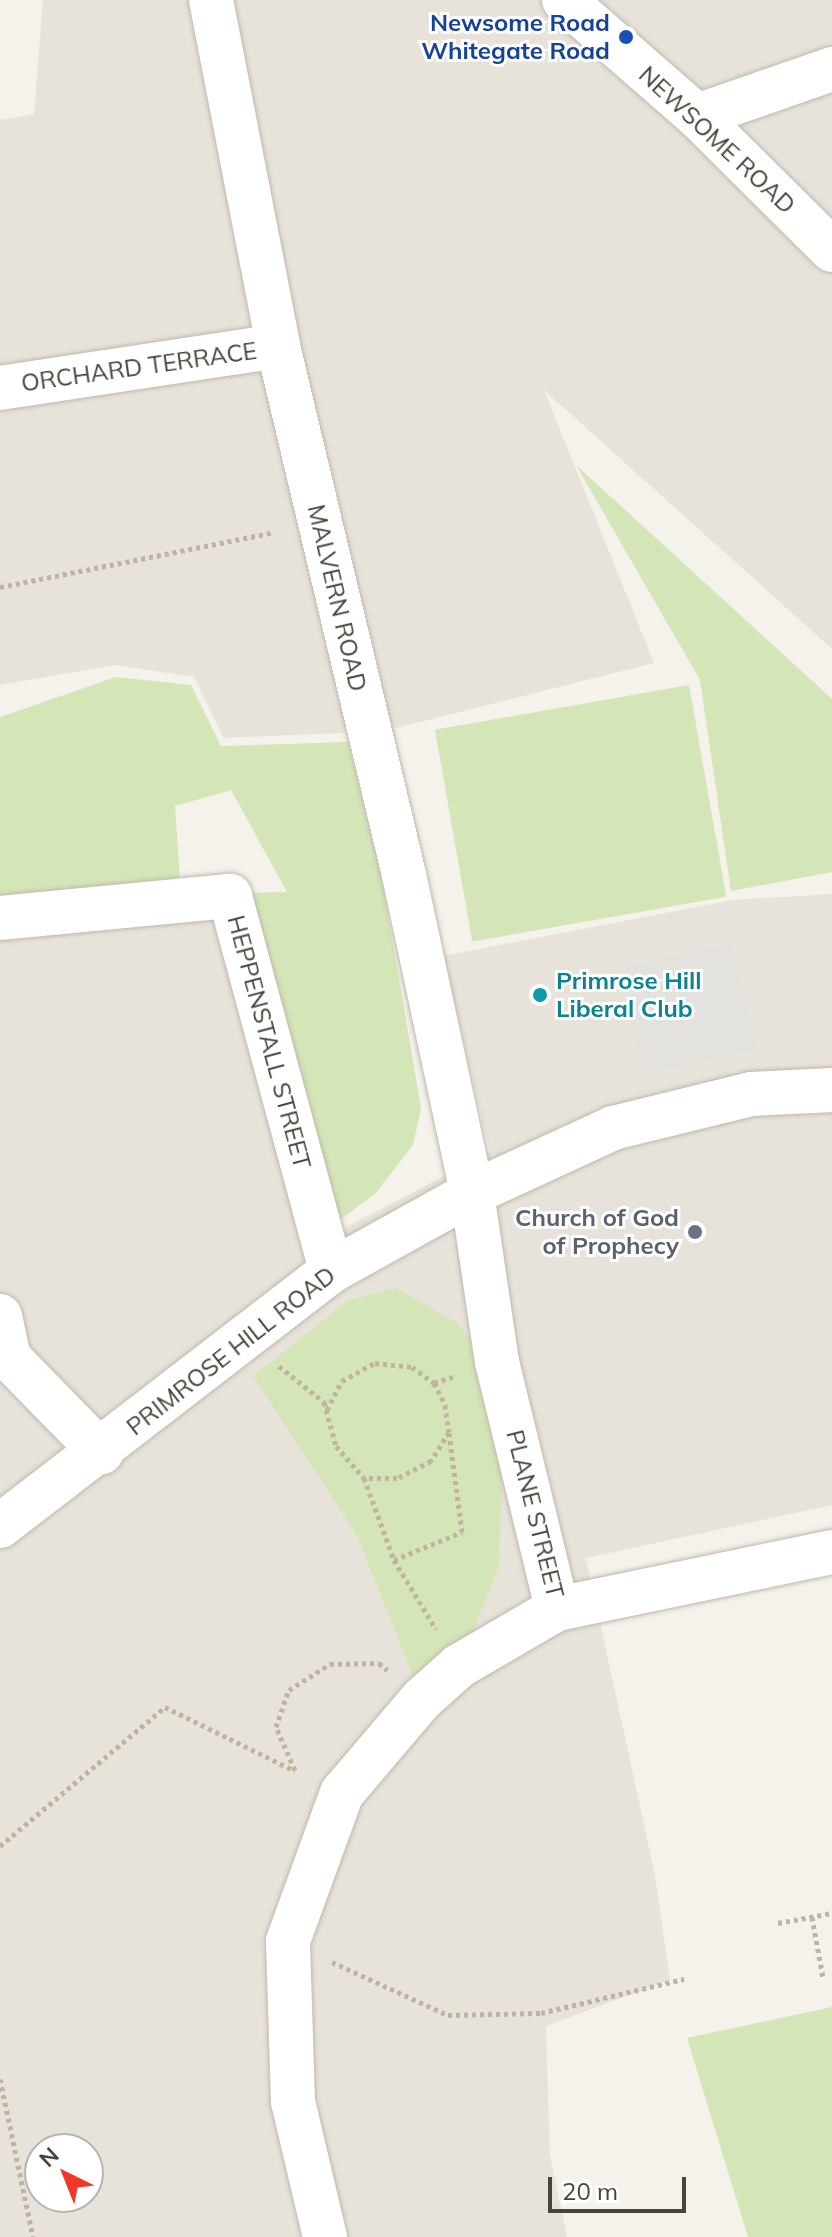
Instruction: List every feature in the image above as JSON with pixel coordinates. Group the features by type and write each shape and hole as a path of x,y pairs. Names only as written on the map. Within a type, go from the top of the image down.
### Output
{"street":[{"name":"MALVERN ROAD","path":"211,0 278,346 472,1193"},
{"name":"NEWSOME ROAD","path":"564,0 697,116 832,250"},
{"path":"697,116 832,69"},
{"name":"ORCHARD TERRACE","path":"0,388 278,346"},
{"name":"HEPPENSTALL STREET","path":"0,918 230,896 331,1271"},
{"name":"PRIMROSE HILL ROAD","path":"0,1526 101,1452 331,1271 472,1193 613,1128 751,1094 832,1090"},
{"name":"PLANE STREET","path":"472,1193 497,1362 557,1609 832,1552"},
{"path":"0,1316 9,1358 101,1452"},
{"path":"325,2237 293,2102 288,1941 342,1793 422,1699 459,1666 557,1609"}],"path":[{"path":"0,587 320,523"},
{"path":"275,1362 324,1402 336,1446 364,1478 394,1560 459,1666"},
{"path":"326,1410 342,1381 375,1363 412,1367 434,1383 445,1405 462,1532 394,1560"},
{"path":"364,1478 397,1478 431,1461 449,1432"},
{"path":"295,1771 276,1727 289,1690 330,1664 379,1663 422,1699"},
{"path":"0,1846 165,1707 342,1793"},
{"path":"778,1923 832,1913"},
{"path":"812,1917 823,1978"},
{"path":"288,1941 448,2015 541,2013 684,1979"},
{"path":"0,2079 33,2237"}],"shaded area":[{"path":"43,0 832,0 832,649 544,390 654,663 384,731 224,738 194,677 115,665 0,685 0,120 34,114"},
{"path":"832,894 832,1505 586,1558 655,1875 670,1980 546,2026 550,2156 567,2237 0,2237 0,920 215,905 306,1248 490,1152 443,956 732,900","holes":["456,1322 422,1699 357,1536 254,1376"]},
{"path":"731,943 756,1049 643,1075 619,969"}],"green space":[{"path":"576,465 832,699 832,872 731,891 700,680"},
{"path":"116,677 191,685 221,746 348,742 382,879 421,1108 413,1145 375,1194 330,1227 241,893 287,892 231,790 175,806 181,894 0,897 0,717"},
{"path":"689,685 726,897 472,942 435,730"},
{"path":"396,1288 456,1322 505,1383 499,1566 459,1666 422,1699 357,1536 253,1376 349,1300"},
{"path":"832,2007 832,2237 748,2237 687,2038"}],"place":[{"name":"Newsome Road Whitegate Road","path":"626,37"},
{"name":"Primrose Hill Liberal Club","path":"540,995"},
{"name":"Church of God of Prophecy","path":"695,1232"}]}
